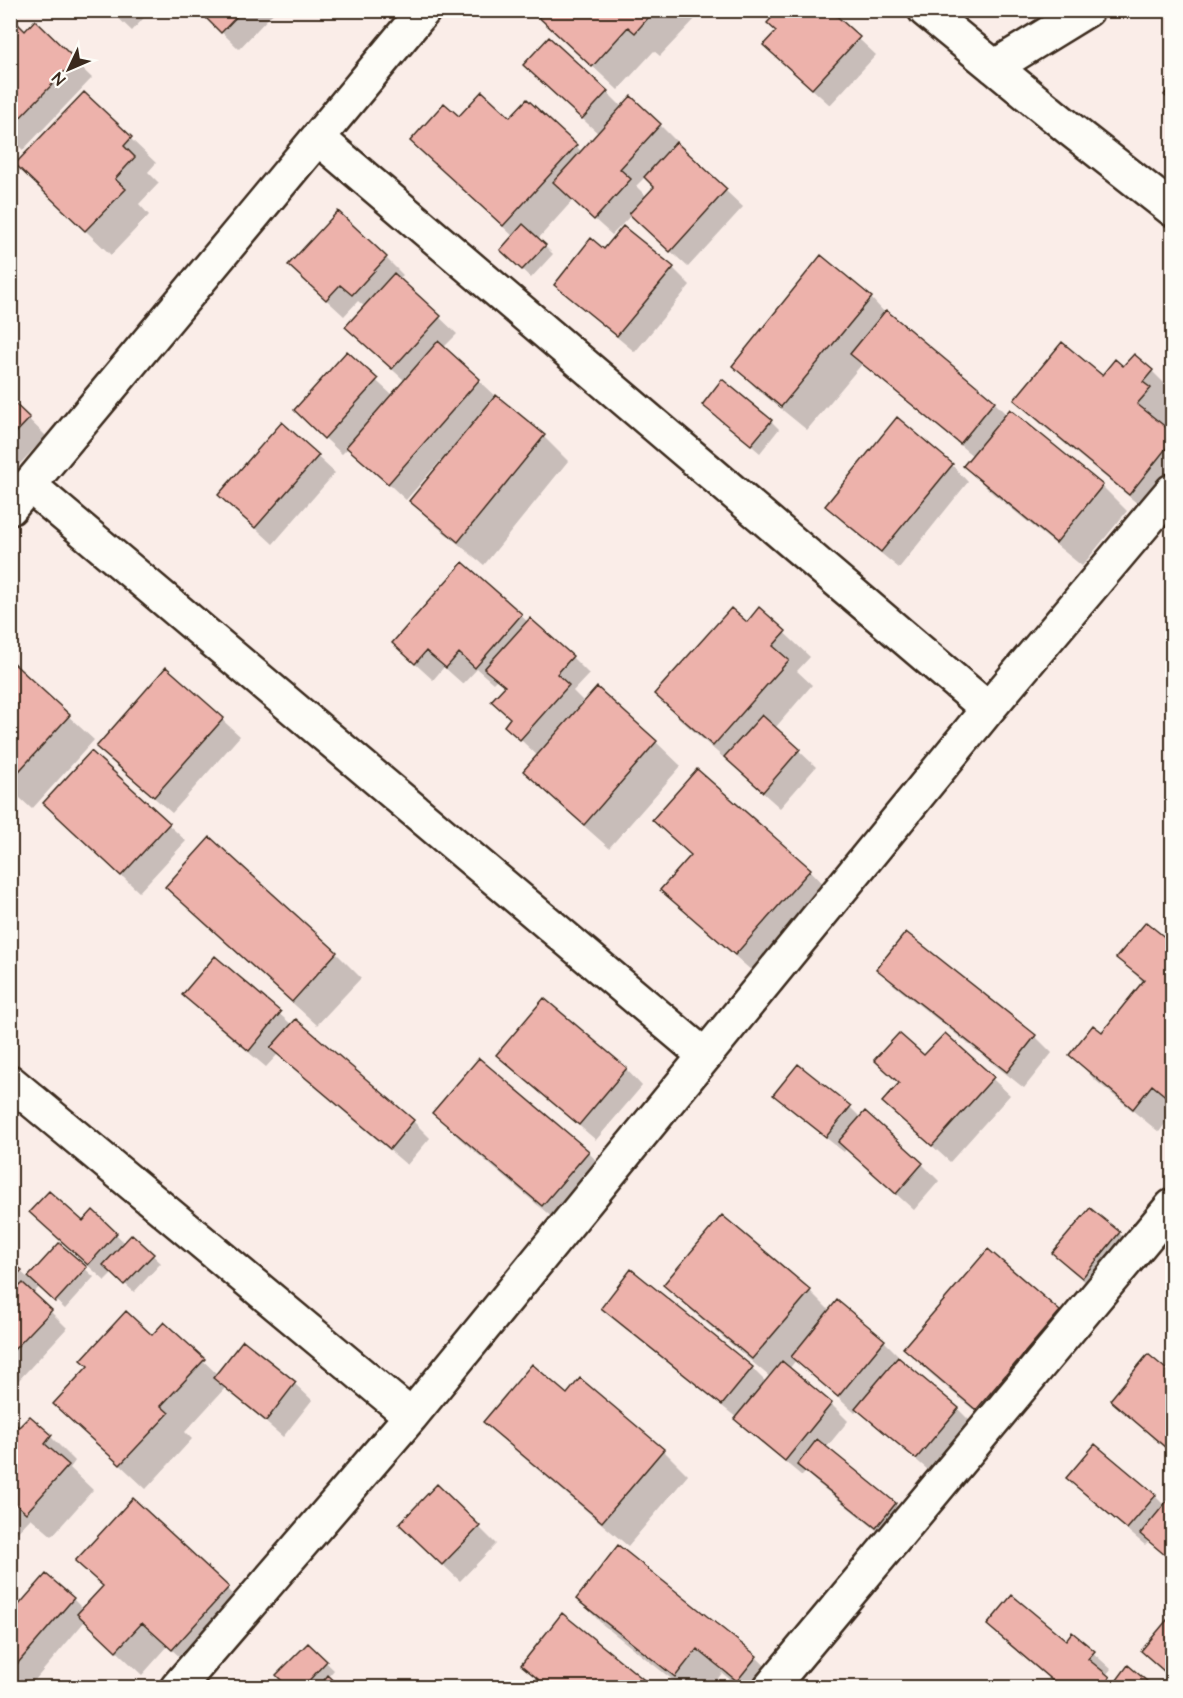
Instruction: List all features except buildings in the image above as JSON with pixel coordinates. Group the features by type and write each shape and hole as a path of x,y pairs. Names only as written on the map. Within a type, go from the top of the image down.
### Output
{"street":[{"path":"424,10 20,497 705,1056"},
{"path":"925,10 1070,129 1173,209"},
{"path":"994,68 1087,10"},
{"path":"318,138 988,709"},
{"path":"177,1688 411,1416 988,709 1173,491"},
{"path":"10,1082 411,1416"},
{"path":"770,1688 1173,1206"}]}
